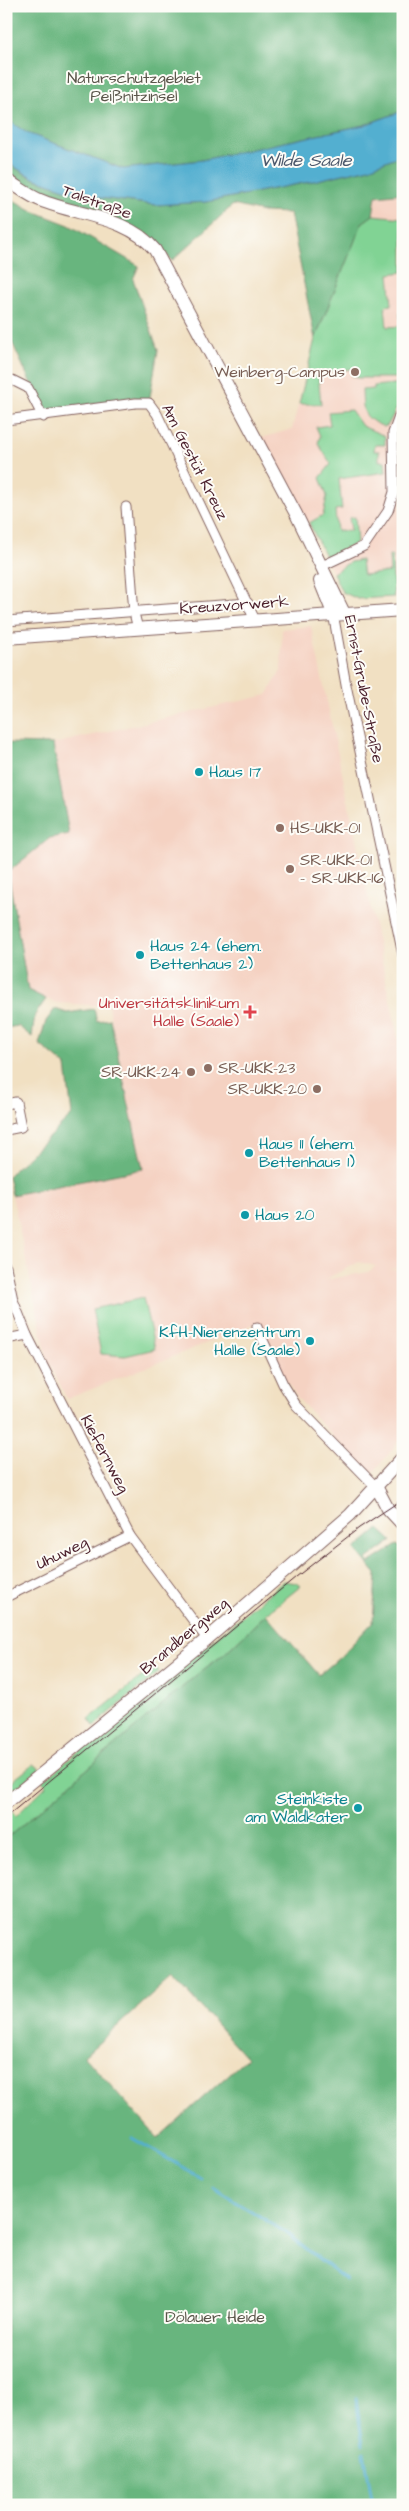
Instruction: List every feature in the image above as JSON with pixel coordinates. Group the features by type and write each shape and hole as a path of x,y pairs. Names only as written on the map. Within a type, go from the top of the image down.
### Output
{"street":[{"name":"Talstraße","path":"6,180 39,200 128,229 149,244 166,267"},
{"name":"Ernst-Grube-Straße","path":"166,267 322,566 338,613 346,685 403,955"},
{"path":"6,384 12,380 28,388 43,417"},
{"name":"Am Gestüt Kreuz","path":"6,420 43,417 136,403 149,403 157,414 255,620"},
{"path":"322,566 353,552 371,538 392,503 393,432 403,406"},
{"name":"Ernst-Grube-Straße","path":"284,495 292,519 326,592 338,613"},
{"path":"126,507 134,613 138,629"},
{"path":"6,622 248,603"},
{"name":"Kreuzvorwerk","path":"6,638 338,613 403,610"},
{"path":"6,1104 16,1102 21,1127 6,1130"},
{"name":"Kiefernweg","path":"6,1267 13,1300 27,1335 130,1536 207,1639"},
{"path":"257,1327 283,1384 296,1405 377,1488 388,1509 403,1525"},
{"path":"6,1339 27,1335"},
{"name":"Brandbergweg","path":"6,1803 207,1639 350,1515 377,1488 403,1457"},
{"name":"Uhuweg","path":"6,1597 130,1536"}],"shaded area":[{"name":"Weinberg-Campus","path":"403,193 403,449 398,450 403,554 397,555 401,598 358,599 342,592 309,523 295,505 262,438 292,429 315,339 373,215 375,196"},
{"name":"Universitätsklinikum Halle (Saale)","path":"311,626 403,1061 403,1269 387,1268 403,1271 403,1436 373,1473 336,1440 297,1397 282,1374 259,1322 67,1399 47,1358 12,1195 143,1169 108,1006 57,1003 28,992 8,872 50,838 69,834 53,744 267,695 281,671 282,629","holes":["359,1262 376,1266 368,1272 324,1280"]}],"green space":[{"name":"Naturschutzgebiet Peißnitzinsel","path":"6,6 403,6 403,111 364,125 202,160 123,169 27,133 6,119"},
{"path":"403,154 403,193 376,196 373,215 362,223 315,339 290,213 263,212 233,205 172,261 151,237 140,231 40,194 6,175 6,162 32,178 85,196 156,205 206,202 309,182 369,168"},
{"path":"6,196 33,211 69,225 139,266 133,279 158,350 149,403 134,397 44,412 6,329"},
{"path":"373,215 403,218 403,272 389,274 392,305 385,306 387,327 401,326 400,313 403,312 403,378 357,378 357,376 352,376 351,369 318,373 321,404 299,404 315,339 362,223"},
{"path":"403,383 403,396 388,425 384,427 371,420 365,413 362,390 374,389 374,386"},
{"path":"351,410 362,426 385,436 385,445 375,445 374,451 379,451 379,461 385,461 386,472 339,479 342,509 335,510 337,531 351,530 349,518 355,517 357,543 326,558 309,523 323,515 327,496 320,478 331,464 318,443 320,436 316,427 330,425 328,412"},
{"path":"389,556 392,556 394,597 358,599 342,592 333,573 350,562 361,560 363,575 390,572"},
{"path":"6,743 53,744 69,834 50,838 8,872 28,990 46,999 35,1015 32,1037 18,1026 6,1028"},
{"path":"55,1009 67,1013 94,1009 97,1021 110,1019 143,1169 12,1195 8,1176 72,1115 66,1066 39,1044 46,1021"},
{"path":"143,1298 155,1349 125,1356 101,1354 92,1309"},
{"name":"Dölauer Heide","path":"379,1529 392,1541 367,1559 369,1563 397,1545 403,1549 403,2505 6,2505 6,1839 200,1672 223,1655 266,1614 319,1675 340,1657 373,1622 376,1574 355,1549","holes":["173,1976 247,2058 158,2138 84,2056"]},
{"path":"284,1581 297,1583 301,1586 266,1614 223,1655 200,1672 6,1839 6,1810 9,1808 16,1816 47,1785 43,1781"},
{"path":"155,1666 159,1672 94,1726 89,1719"},
{"path":"34,1764 40,1769 6,1796 6,1786"}],"water":[{"name":"Wilde Saale","path":"403,111 403,154 369,168 206,202 156,205 85,196 33,178 6,162 6,119 27,133 123,169 202,160 364,125"}],"waterway":[{"path":"132,2138 201,2178"},
{"path":"213,2187 288,2234 346,2280"},
{"path":"356,2399 363,2445"},
{"path":"364,2452 373,2505"}],"tram line":[{"path":"6,1817 296,1577 359,1528 403,1499"}],"place":[{"name":"Weinberg-Campus","path":"355,372"},
{"name":"Haus 17","path":"199,772"},
{"name":"HS-UKK-01","path":"280,828"},
{"name":"SR-UKK-01 - SR-UKK-16","path":"290,869"},
{"name":"Haus 24 (ehem. Bettenhaus 2)","path":"140,955"},
{"name":"Universitätsklinikum Halle (Saale)","path":"250,1012"},
{"name":"SR-UKK-23","path":"208,1068"},
{"name":"SR-UKK-24","path":"191,1072"},
{"name":"SR-UKK-20","path":"317,1089"},
{"name":"Haus 11 (ehem. Bettenhaus 1)","path":"249,1153"},
{"name":"Haus 20","path":"245,1215"},
{"name":"KfH-Nierenzentrum Halle (Saale)","path":"310,1341"},
{"name":"Steinkiste am Waldkater","path":"358,1808"}]}
